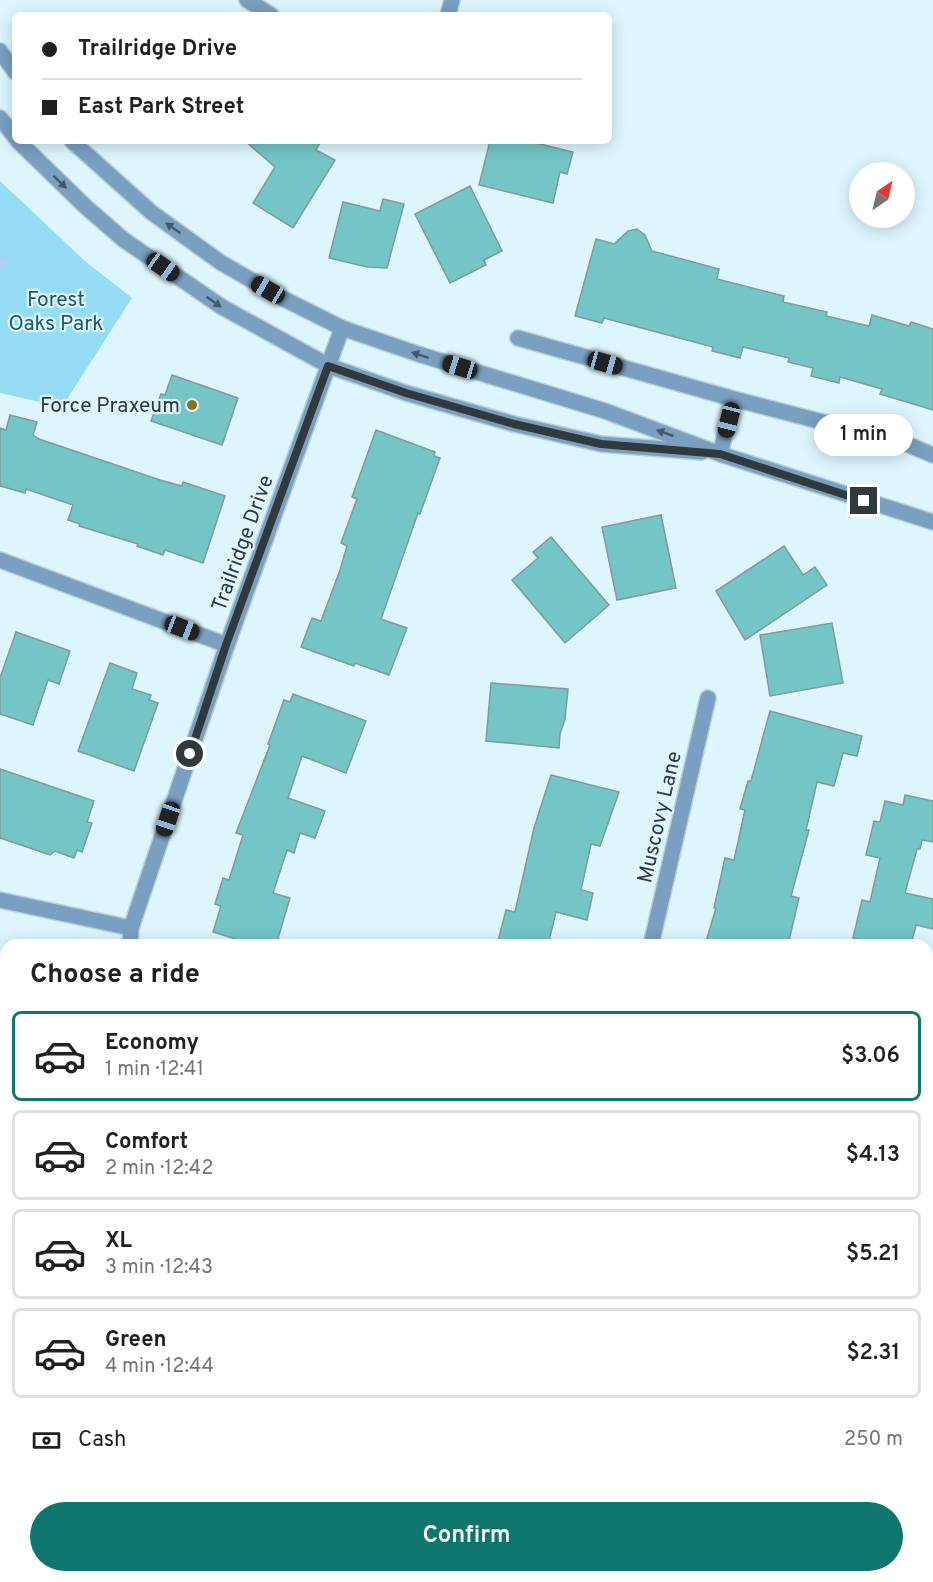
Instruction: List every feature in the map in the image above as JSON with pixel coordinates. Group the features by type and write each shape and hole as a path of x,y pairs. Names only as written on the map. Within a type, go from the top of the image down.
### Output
{"street":[{"path":"247,0 266,12"},
{"path":"0,51 12,68"},
{"path":"0,118 12,133"},
{"path":"21,144 124,240 222,308 328,366 406,393 514,424 601,444 720,454"},
{"path":"75,144 151,213 220,262 284,299 342,328 418,354 605,411 720,454 933,522"},
{"name":"Trailridge Drive","path":"130,939 131,928 226,645 342,328"},
{"path":"519,338 734,399 904,443 933,455"},
{"path":"720,454 734,399"},
{"path":"0,560 226,645"},
{"name":"Muscovy Lane","path":"652,939 708,698"},
{"path":"0,900 131,928"}],"green space":[{"name":"Forest Oaks Park","path":"0,181 85,261 132,298 62,407 0,393"}],"building":[{"path":"248,144 319,144 316,150 335,160 293,228 253,203 275,167"},
{"path":"489,144 540,144 573,152 567,174 560,172 553,203 479,185"},
{"path":"470,186 502,251 484,260 486,265 450,283 415,214"},
{"path":"383,199 404,204 387,268 367,267 329,258 343,202 380,211"},
{"path":"637,229 645,235 652,251 719,269 717,279 784,296 783,302 827,312 826,316 869,326 872,315 909,326 911,322 933,329 933,410 880,394 882,389 840,377 839,383 811,376 813,368 788,362 789,358 743,347 740,358 712,351 713,347 604,318 602,323 575,316 596,239 614,244 628,231"},
{"path":"172,375 238,398 222,445 151,421 161,394 165,395"},
{"path":"10,415 37,422 33,435 39,439 160,480 182,486 183,482 225,496 203,563 165,550 163,555 137,546 138,544 79,526 80,524 68,520 73,505 26,489 25,493 0,486 0,428 6,430"},
{"path":"376,430 435,452 434,456 440,458 381,619 407,628 389,675 355,663 354,666 301,647 312,618 321,621 340,570 347,546 341,543 357,499 352,497"},
{"path":"661,515 676,588 617,600 602,527"},
{"path":"551,537 609,605 565,643 512,580 538,558 533,552"},
{"path":"784,546 803,575 815,567 827,585 745,640 716,591"},
{"path":"832,623 843,683 770,696 760,635"},
{"path":"16,632 70,651 59,684 48,680 33,725 0,714 0,678"},
{"path":"110,663 137,673 132,689 151,695 149,700 158,703 134,771 78,751"},
{"path":"491,683 568,689 559,748 486,741"},
{"path":"293,694 366,721 346,773 302,756 288,798 325,811 315,838 300,833 294,853 287,850 273,893 290,898 278,939 236,939 213,932 221,906 215,904 223,878 229,880 243,835 236,833 270,745 268,744 284,700 290,702"},
{"path":"770,711 862,736 857,756 843,753 834,786 817,782 806,830 809,830 791,896 799,898 789,939 707,939 716,908 714,908 725,858 734,860 745,810 740,809 748,781 751,781"},
{"path":"0,769 94,801 87,822 92,823 82,852 77,850 74,858 55,851 50,855 0,838"},
{"path":"551,775 619,792 600,846 591,844 581,890 593,893 587,920 556,912 549,939 499,939 506,910 515,912 534,828"},
{"path":"905,795 933,801 933,842 922,840 920,849 917,849 905,893 933,899 933,929 916,925 912,939 853,938 862,900 870,902 880,858 866,855 874,821 880,822 885,801 903,805"}],"waterway":[{"path":"0,263 4,261"}],"place":[{"name":"Force Praxeum","path":"192,405"}],"route":[{"path":"190,754 226,645 328,366 406,393 514,424 601,444 720,454 864,501"}]}
